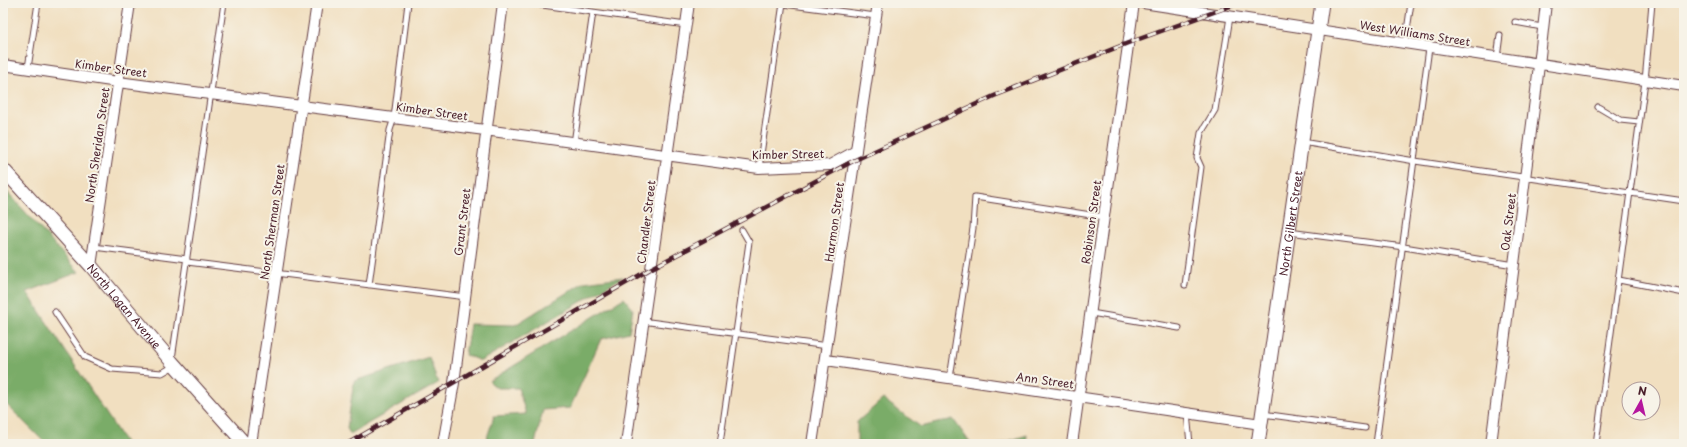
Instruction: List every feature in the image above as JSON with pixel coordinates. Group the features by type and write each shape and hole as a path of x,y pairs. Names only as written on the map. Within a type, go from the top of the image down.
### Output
{"main road":[{"name":"North Gilbert Street","path":"1258,444 1300,142 1322,3"},
{"name":"North Logan Avenue","path":"3,169 91,266 173,364 245,444"}],"street":[{"name":"North Sheridan Street","path":"91,266 130,3"},
{"name":"North Sherman Street","path":"250,444 317,3"},
{"name":"Grant Street","path":"443,444 454,383 466,297 485,130 503,3"},
{"name":"Chandler Street","path":"626,444 642,321 652,268 689,3"},
{"name":"Harmon Street","path":"812,444 826,360 878,3"},
{"name":"Robinson Street","path":"1072,444 1134,3"},
{"name":"West Williams Street","path":"1143,3 1171,5 1230,17 1684,86"},
{"name":"Oak Street","path":"1491,444 1526,177 1542,27 1546,3"},
{"name":"Kimber Street","path":"3,65 211,95 301,105 759,168 830,165 856,151"},
{"name":"Ann Street","path":"826,360 1186,413 1261,419"}],"lane":[{"path":"28,68 38,3"},
{"path":"55,312 84,357 112,369 162,373 173,364 224,3"},
{"path":"369,285 390,130 394,118 408,3"},
{"path":"528,3 686,25"},
{"path":"776,3 876,16"},
{"path":"759,168 783,3"},
{"path":"1405,44 1411,3"},
{"path":"1596,444 1645,81 1652,3"},
{"path":"574,143 593,12"},
{"path":"1185,285 1201,167 1197,158 1200,134 1215,110 1230,17"},
{"path":"1515,22 1542,27"},
{"path":"1497,58 1500,35"},
{"path":"1376,444 1404,248 1429,48"},
{"path":"1598,107 1620,120 1639,122"},
{"path":"1300,142 1415,161 1684,201"},
{"path":"950,378 973,228 975,197 1104,217"},
{"path":"720,444 749,242 742,230"},
{"path":"1288,232 1515,265"},
{"path":"94,247 187,261 466,297"},
{"path":"1619,280 1684,293"},
{"path":"1091,312 1179,328"},
{"path":"642,321 828,346"},
{"path":"1186,413 1190,444"},
{"path":"1261,419 1366,428"}],"green space":[{"path":"3,187 79,272 27,292 126,444 46,444 3,401"},
{"path":"623,277 481,361 465,355 470,324 515,325 584,282"},
{"path":"624,298 633,309 629,332 601,339 570,408 543,410 535,444 485,444 494,416 526,414 518,388 497,388 489,381"},
{"path":"429,357 438,383 350,434 347,428 354,381"},
{"path":"883,399 921,427 953,419 971,444 857,444 857,422"},
{"path":"1027,435 1026,444 999,444"}],"railway":[{"path":"347,444 652,268 855,160 994,96 1128,43 1239,3"}]}
